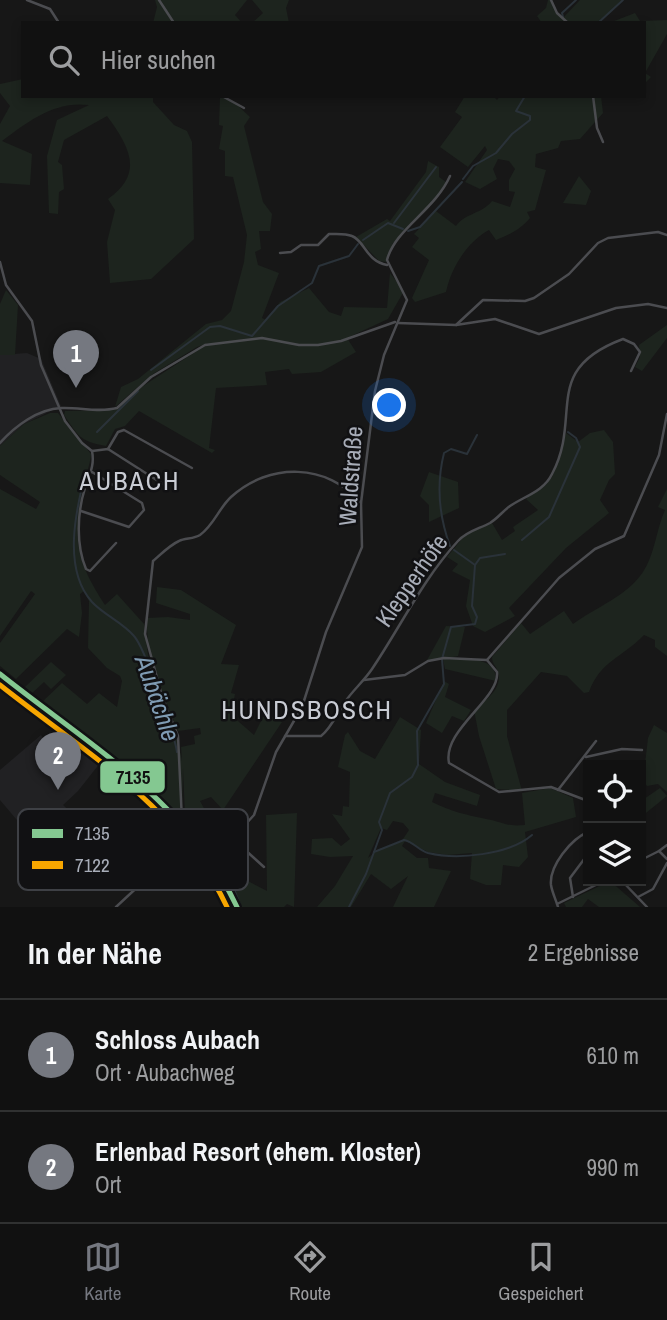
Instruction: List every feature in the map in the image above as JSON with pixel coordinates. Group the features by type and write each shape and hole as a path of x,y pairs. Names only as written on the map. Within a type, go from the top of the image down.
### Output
{"main road":[{"path":"0,674 103,754 167,809"},
{"path":"229,890 237,907"}],"street":[{"path":"27,0 50,9 58,21"},
{"path":"159,0 173,21"},
{"path":"551,0 557,13 566,21"},
{"path":"226,98 244,108"},
{"path":"593,98 597,128 603,142"},
{"path":"280,253 291,252 301,245 318,245 328,234 350,235 359,241 365,252 387,265 394,243 431,207 450,176"},
{"path":"456,325 482,300 525,301 545,292 569,274 598,243 608,238 657,232 667,235"},
{"path":"0,262 6,285 32,321 41,365 59,408 73,433 92,451 91,472 81,511 78,541 86,569 90,571 116,543"},
{"name":"Waldstraße","path":"248,822 254,815 285,736 302,707 326,632 362,547 361,503 375,391 384,355 407,296 387,265"},
{"path":"0,443 19,425 59,408 117,408 151,377 205,345 262,338 299,345 318,345 341,341 397,322 456,325 495,319 538,334 616,308 648,304 667,308"},
{"name":"Klepperhöfe","path":"285,736 321,736 330,728 420,591 457,541 531,495 551,476 565,432 567,391 576,369 593,354 622,339 634,344 640,352 631,371"},
{"path":"487,660 559,578 595,549 624,536 659,454 667,414"},
{"path":"108,449 118,432 124,430 192,468"},
{"path":"92,451 108,449 166,486"},
{"path":"81,511 129,527 144,510 142,502 91,472"},
{"path":"183,809 178,736 162,696 145,634 153,561 178,541 198,536 232,496 254,480 279,472 320,474 348,488 361,503"},
{"path":"364,680 405,675 443,658 487,660 497,672 497,682 490,696 469,715 454,743 449,763 499,792 523,792 542,787 583,799"},
{"path":"558,790 596,741"},
{"path":"586,757 622,749 642,750"},
{"path":"583,836 565,850 557,865 551,882 557,906 594,886"},
{"path":"646,858 667,845"},
{"path":"638,897 653,889 667,861 659,851"},
{"path":"248,853 264,867"},
{"path":"573,897 570,878 583,861"},
{"path":"627,886 647,907"},
{"path":"116,907 134,890"}],"shaded area":[{"path":"155,0 247,0 235,15 240,21 154,21 157,7"},
{"path":"252,0 289,0 286,8 289,21 254,21 263,13"},
{"path":"548,0 551,0 556,12 565,21 541,21 537,16 546,8"},
{"path":"580,0 623,0 601,21 567,21 563,18"},
{"path":"635,13 640,21 614,21"},
{"path":"667,20 667,34 646,71 646,21 640,21"},
{"path":"21,79 21,98 153,98 153,102 174,125 187,131 192,142 194,239 151,279 110,283 107,242 115,210 108,199 127,179 130,169 130,159 122,138 107,116 64,140 58,162 62,165 64,189 59,192 58,214 49,213 47,156 57,120 89,105 53,109 2,141 32,154 30,185 0,183 0,124 10,106 0,93 0,84"},
{"path":"220,98 232,100 250,117 244,126 263,202 272,214 270,231 259,231 261,249 255,252 258,265 279,273 262,318 266,320 280,302 309,288 329,312 341,316 344,307 387,308 390,273 404,291 388,319 347,338 356,352 321,372 292,374 289,369 265,372 267,385 216,388 209,448 215,450 212,453 139,411 125,426 115,429 106,446 85,440 64,415 65,411 114,410 140,388 209,343 197,347 153,374 115,407 121,387 138,379 206,324 222,320 231,311 244,262 247,235 233,177 225,176 225,151 219,149 223,126 219,125"},
{"path":"464,98 601,98 603,113 580,139 561,141 558,148 536,154 535,167 546,170 535,210 527,212 530,218 514,231 496,240 489,230 481,235 461,256 446,292 415,302 412,298 429,260 412,247 419,238 414,234 436,211 456,226 492,201 510,207 515,192 509,191 509,180 515,169 509,161 498,159 493,169 497,179 480,189 465,182 487,150 485,146 468,167 440,147 462,117 455,112"},
{"path":"428,161 439,167 439,177 446,182 429,208 393,243 386,262 379,261 356,237 387,219 390,221 426,172"},
{"path":"579,176 591,191 586,205 563,203"},
{"path":"6,290 18,305 15,355 0,355 0,304"},
{"path":"667,325 667,338 642,371 635,367 640,357 639,345"},
{"path":"27,353 41,359 61,406 24,424 0,446 0,355"},
{"path":"50,413 58,413 91,454 82,491 78,525 83,564 105,605 117,594 144,624 148,655 176,731 182,761 181,747 195,744 194,736 201,734 200,728 178,731 152,661 147,618 190,620 190,614 156,603 157,587 181,590 236,625 221,664 239,665 231,693 235,694 231,715 254,735 265,713 282,722 224,809 211,797 200,801 204,809 185,809 183,768 182,809 169,809 91,738 42,702 62,683 87,704 99,693 117,707 122,681 120,676 107,668 88,648 89,601 84,591 80,594 82,613 79,637 67,629 16,679 0,666 0,643 35,594 31,591 0,636 0,489 36,509 40,502 0,475 0,446 24,424"},
{"path":"604,430 613,442 615,474 609,480 600,500 609,513 566,548 509,608 515,616 485,632 473,626 466,606 470,580 452,571 458,564 447,557 466,534 492,523 502,540 515,531 513,527 538,510 526,499 552,477 566,433 578,442 590,433"},
{"path":"429,472 458,482 459,508 429,522 429,505 420,496"},
{"path":"667,489 667,656 655,647 655,640 644,635 606,666 589,692 584,693 567,676 541,672 507,710 507,736 522,791 496,789 479,736 474,710 492,694 498,684 498,672 492,657 521,623 530,634 564,611 573,624 636,581 653,550 665,510 658,507"},
{"path":"446,626 465,627 458,656 426,662"},
{"path":"443,659 485,662 495,672 496,681 445,669"},
{"path":"51,662 66,675 51,689 44,682 30,695 25,687"},
{"path":"444,681 449,684 445,697 471,710 464,721 452,716 442,733 426,723"},
{"path":"400,717 421,730 419,764 445,782 480,795 477,806 435,793 432,802 464,814 509,825 525,825 522,793 550,788 573,798 576,817 525,832 528,857 519,867 503,865 501,885 486,885 470,879 472,853 448,855 428,852 405,841 402,846 417,858 428,858 429,868 451,871 434,907 393,907 408,876 391,889 371,874 351,907 317,907 335,886 353,856 311,854 312,839 332,838 341,846 350,839 332,814 342,816 343,806 349,807 350,772 338,767 345,735 348,732 360,751 375,759","holes":["393,821 403,823 409,830 401,842 379,849 368,858 381,828 387,830"]},
{"path":"654,725 667,733 667,792 658,784 646,785 648,738"},
{"path":"74,734 104,758 78,791 63,805 67,809 18,809 18,821 0,800 0,770 41,735 52,751"},
{"path":"660,788 667,796 646,813 646,798"},
{"path":"297,813 294,907 287,904 284,907 240,907 233,890 248,890 248,881 267,891 266,815"},
{"path":"600,886 616,886 640,907 599,907 588,899 582,907 566,907 564,903"}],"waterway":[{"path":"563,17 562,13 576,0"},
{"path":"600,21 623,0"},
{"name":"Aubächle","path":"463,179 473,166 496,153 512,134 530,120 530,116 516,111 524,98"},
{"path":"394,223 436,167"},
{"name":"Aubächle","path":"408,231 420,227 462,182"},
{"name":"Aubächle","path":"363,240 388,223 403,229"},
{"name":"Aubächle","path":"151,370 210,327 220,326 252,336 278,306 312,283 319,266 349,256 358,244"},
{"name":"Aubächle","path":"97,432 138,391"},
{"path":"522,540 549,517 580,447 576,438 568,432"},
{"path":"450,546 440,500 444,453 451,449 467,454 477,435"},
{"name":"Aubächle","path":"86,471 78,503 74,538 77,573 92,602 129,631 139,644 158,691 177,752"},
{"path":"454,550 475,565"},
{"path":"349,907 366,874 382,830 379,822 390,793 412,777 418,765 417,731 444,684 442,659 451,627 475,624 477,617 472,606 475,565 480,558 505,554"},
{"path":"374,852 404,840 428,853 468,856 510,847 532,835"},
{"name":"Aubächle","path":"234,890 241,907"}],"transit line":[{"name":"7135","path":"0,674 101,751 167,809"},
{"name":"7122","path":"0,685 96,758 155,809"},
{"name":"7122","path":"217,890 227,907"},
{"name":"7135","path":"228,890 237,907"}],"place":[{"name":"Schloss Aubach","path":"76,388"},
{"name":"Erlenbad Resort (ehem. Kloster)","path":"58,790"}],"district":[{"name":"AUBACH","path":"130,480"},
{"name":"HUNDSBOSCH","path":"307,709"}]}
